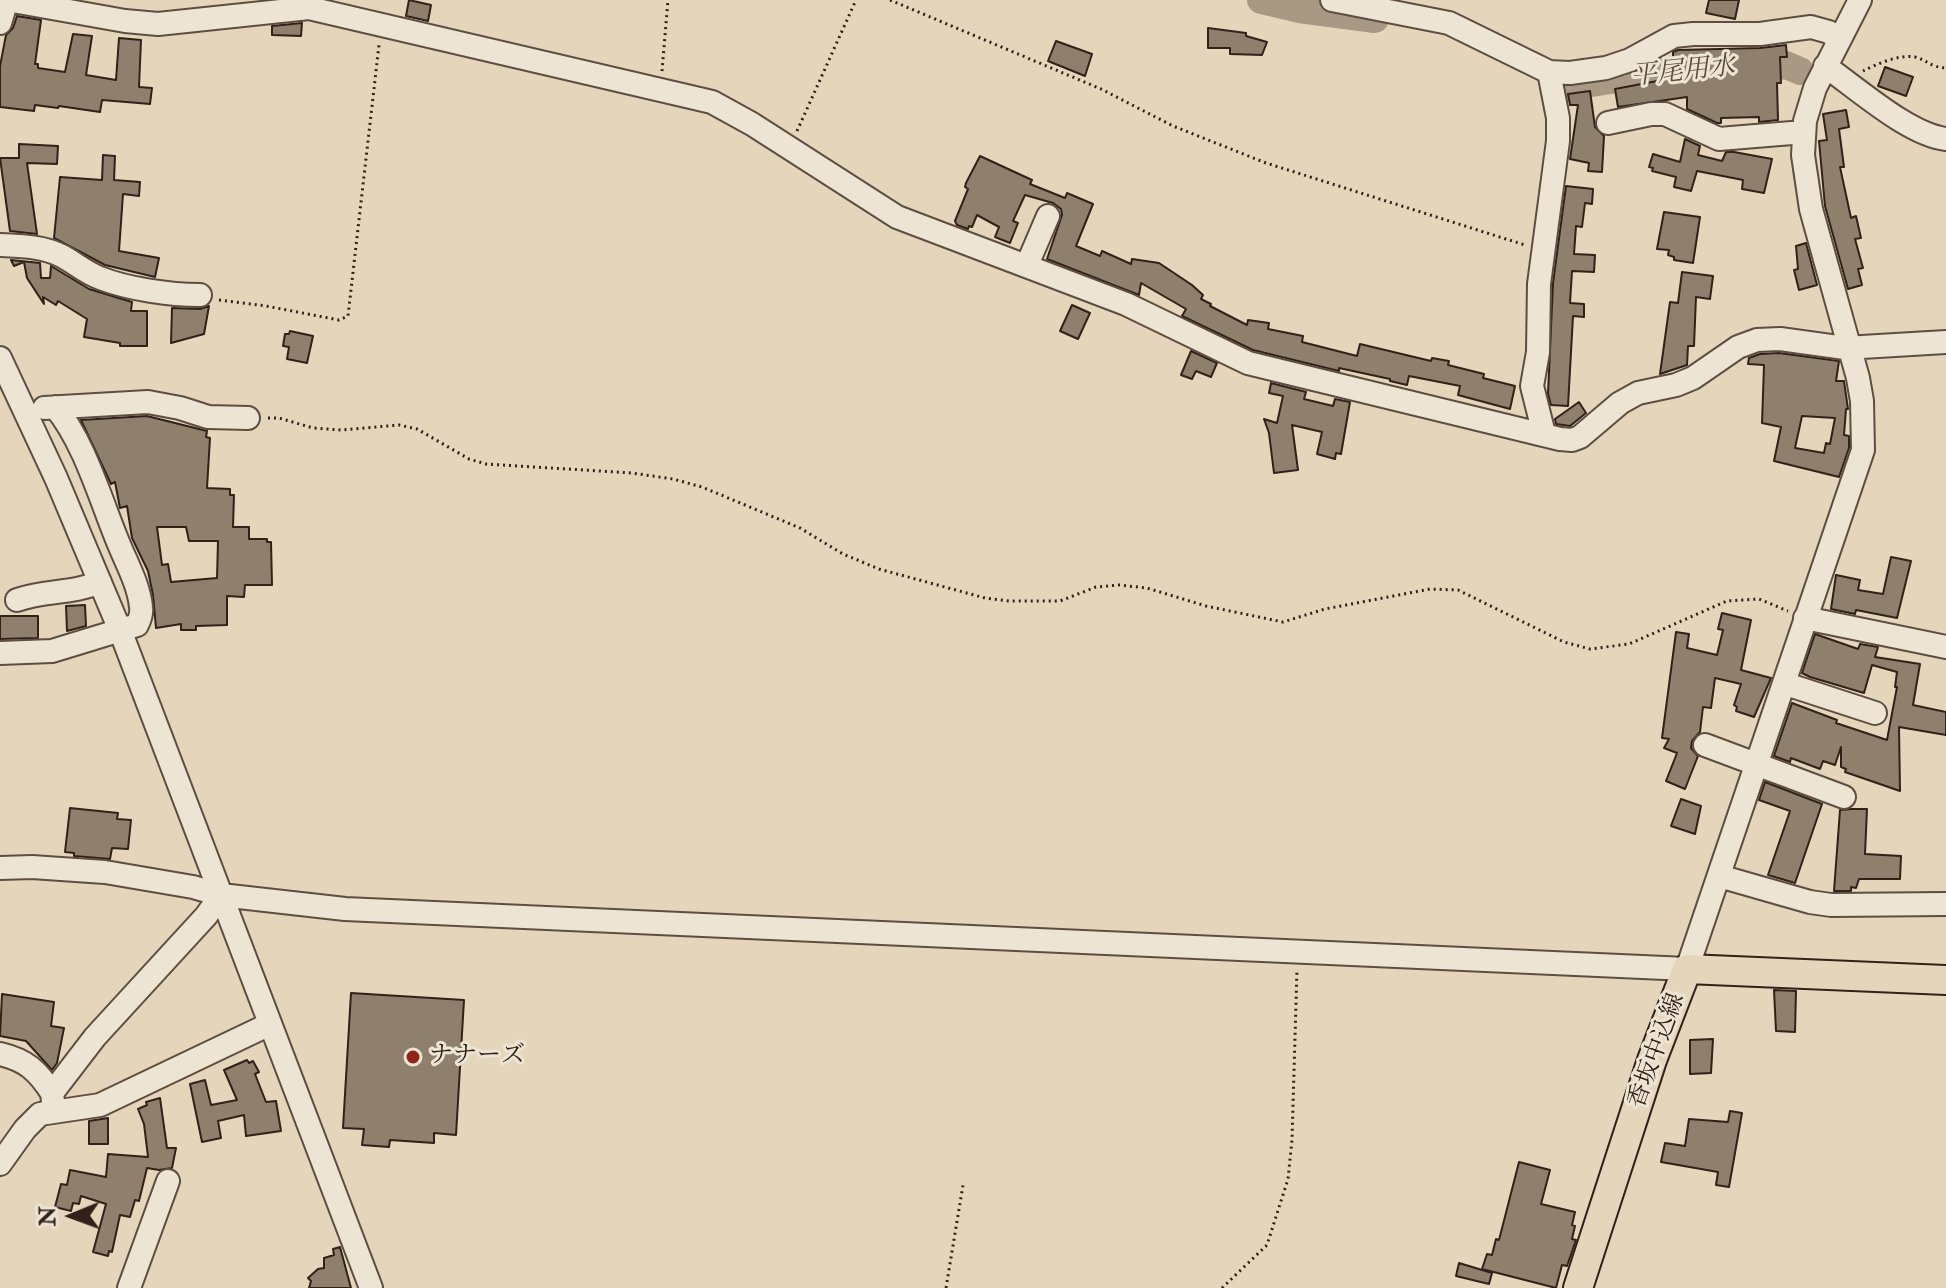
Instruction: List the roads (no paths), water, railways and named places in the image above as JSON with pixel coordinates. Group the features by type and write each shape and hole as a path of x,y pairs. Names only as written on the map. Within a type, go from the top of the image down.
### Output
{"main road":[{"name":"香坂中込線","path":"1578,1288 1652,1060 1687,969 1946,980"}],"street":[{"path":"0,23 7,0 158,24 319,5 381,27 712,102 897,217 1126,304 1248,363 1560,439 1580,437 1620,403 1638,393 1693,378 1738,347 1757,340 1780,339 1850,347 1946,342"},
{"path":"1332,0 1449,23 1549,72 1570,73 1606,68 1630,60 1674,36 1760,34 1811,27 1829,32 1839,40"},
{"path":"0,868 105,872 193,887 221,895 387,911 1687,969 1863,450 1862,401 1811,209 1805,177 1804,132 1815,88 1834,72 1839,40 1860,0"},
{"path":"1544,434 1532,386 1538,352 1539,284 1558,141 1558,118 1549,72"},
{"path":"1834,72 1908,125 1924,134 1946,139"},
{"path":"1608,123 1665,114 1719,139 1804,132"},
{"path":"1027,265 1048,216"},
{"path":"0,245 41,248 61,255 86,272 117,283 181,295 200,295"},
{"path":"0,358 120,630 371,1288"},
{"path":"23,409 148,402 208,417 248,418"},
{"path":"0,653 52,651 137,625 141,619 134,582 84,458 55,407"},
{"path":"17,600 36,593 73,591 100,582"},
{"path":"1805,618 1946,647"},
{"path":"1786,684 1875,713"},
{"path":"1705,745 1844,797"},
{"path":"1719,876 1831,905 1946,904"},
{"path":"0,1164 34,1120 46,1111 95,1037 206,916 221,895"},
{"path":"53,1101 86,1108 100,1105 270,1024"},
{"path":"0,1054 18,1058 30,1065 40,1074 53,1101"},
{"path":"129,1288 168,1181"}],"waterway":[{"name":"平尾用水","path":"1261,0 1299,9 1375,19"},
{"name":"平尾用水","path":"1566,87 1682,69 1741,70 1786,65 1800,71"}],"place":[{"name":"ナナーズ","path":"413,1057"}]}
